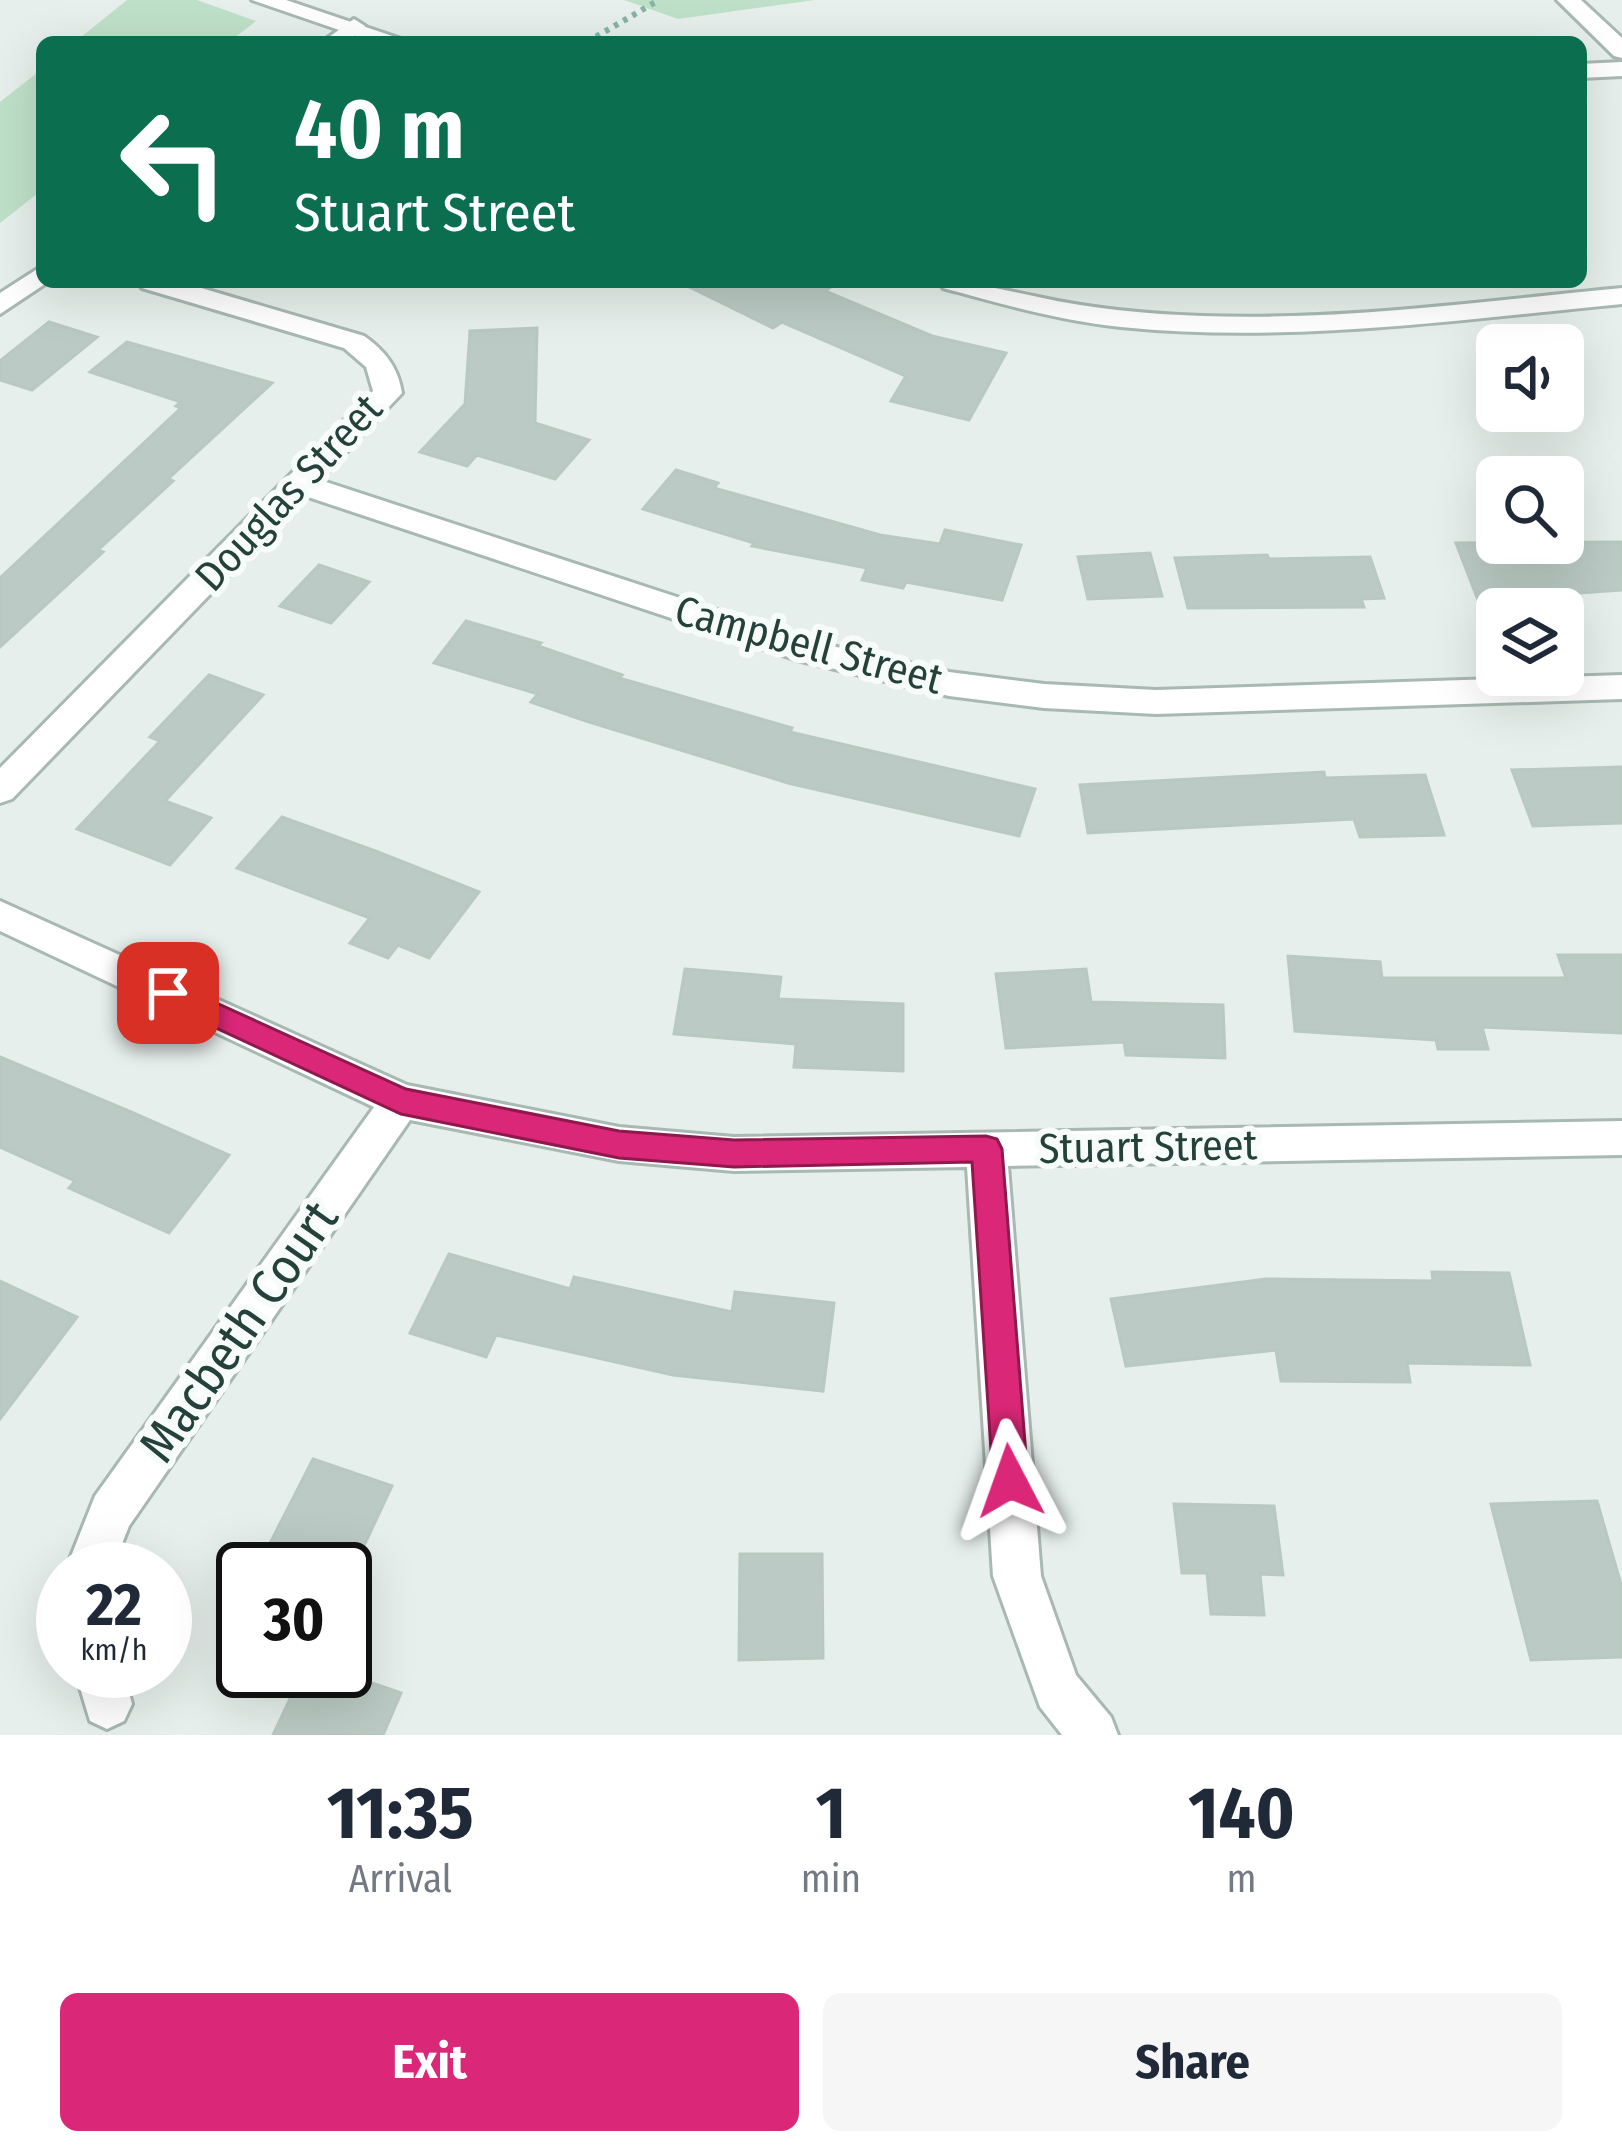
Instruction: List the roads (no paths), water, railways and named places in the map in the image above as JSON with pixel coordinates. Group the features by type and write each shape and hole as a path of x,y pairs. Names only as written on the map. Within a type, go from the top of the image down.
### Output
{"street":[{"path":"263,0 344,34"},
{"path":"1568,0 1622,51"},
{"path":"1587,70 1622,69"},
{"path":"0,306 36,279"},
{"name":"Douglas Street","path":"0,790 388,393 386,372 374,356 340,337 173,288"},
{"path":"975,288 1059,311 1196,328 1264,327 1622,296"},
{"name":"Campbell Street","path":"301,484 809,652 949,684 1044,697 1156,702 1622,687"},
{"name":"Stuart Street","path":"0,915 401,1101 619,1144 734,1154 1622,1138"},
{"name":"Macbeth Court","path":"99,1542 111,1512 401,1101"},
{"path":"986,1149 1017,1576 1057,1690 1093,1735"}]}
